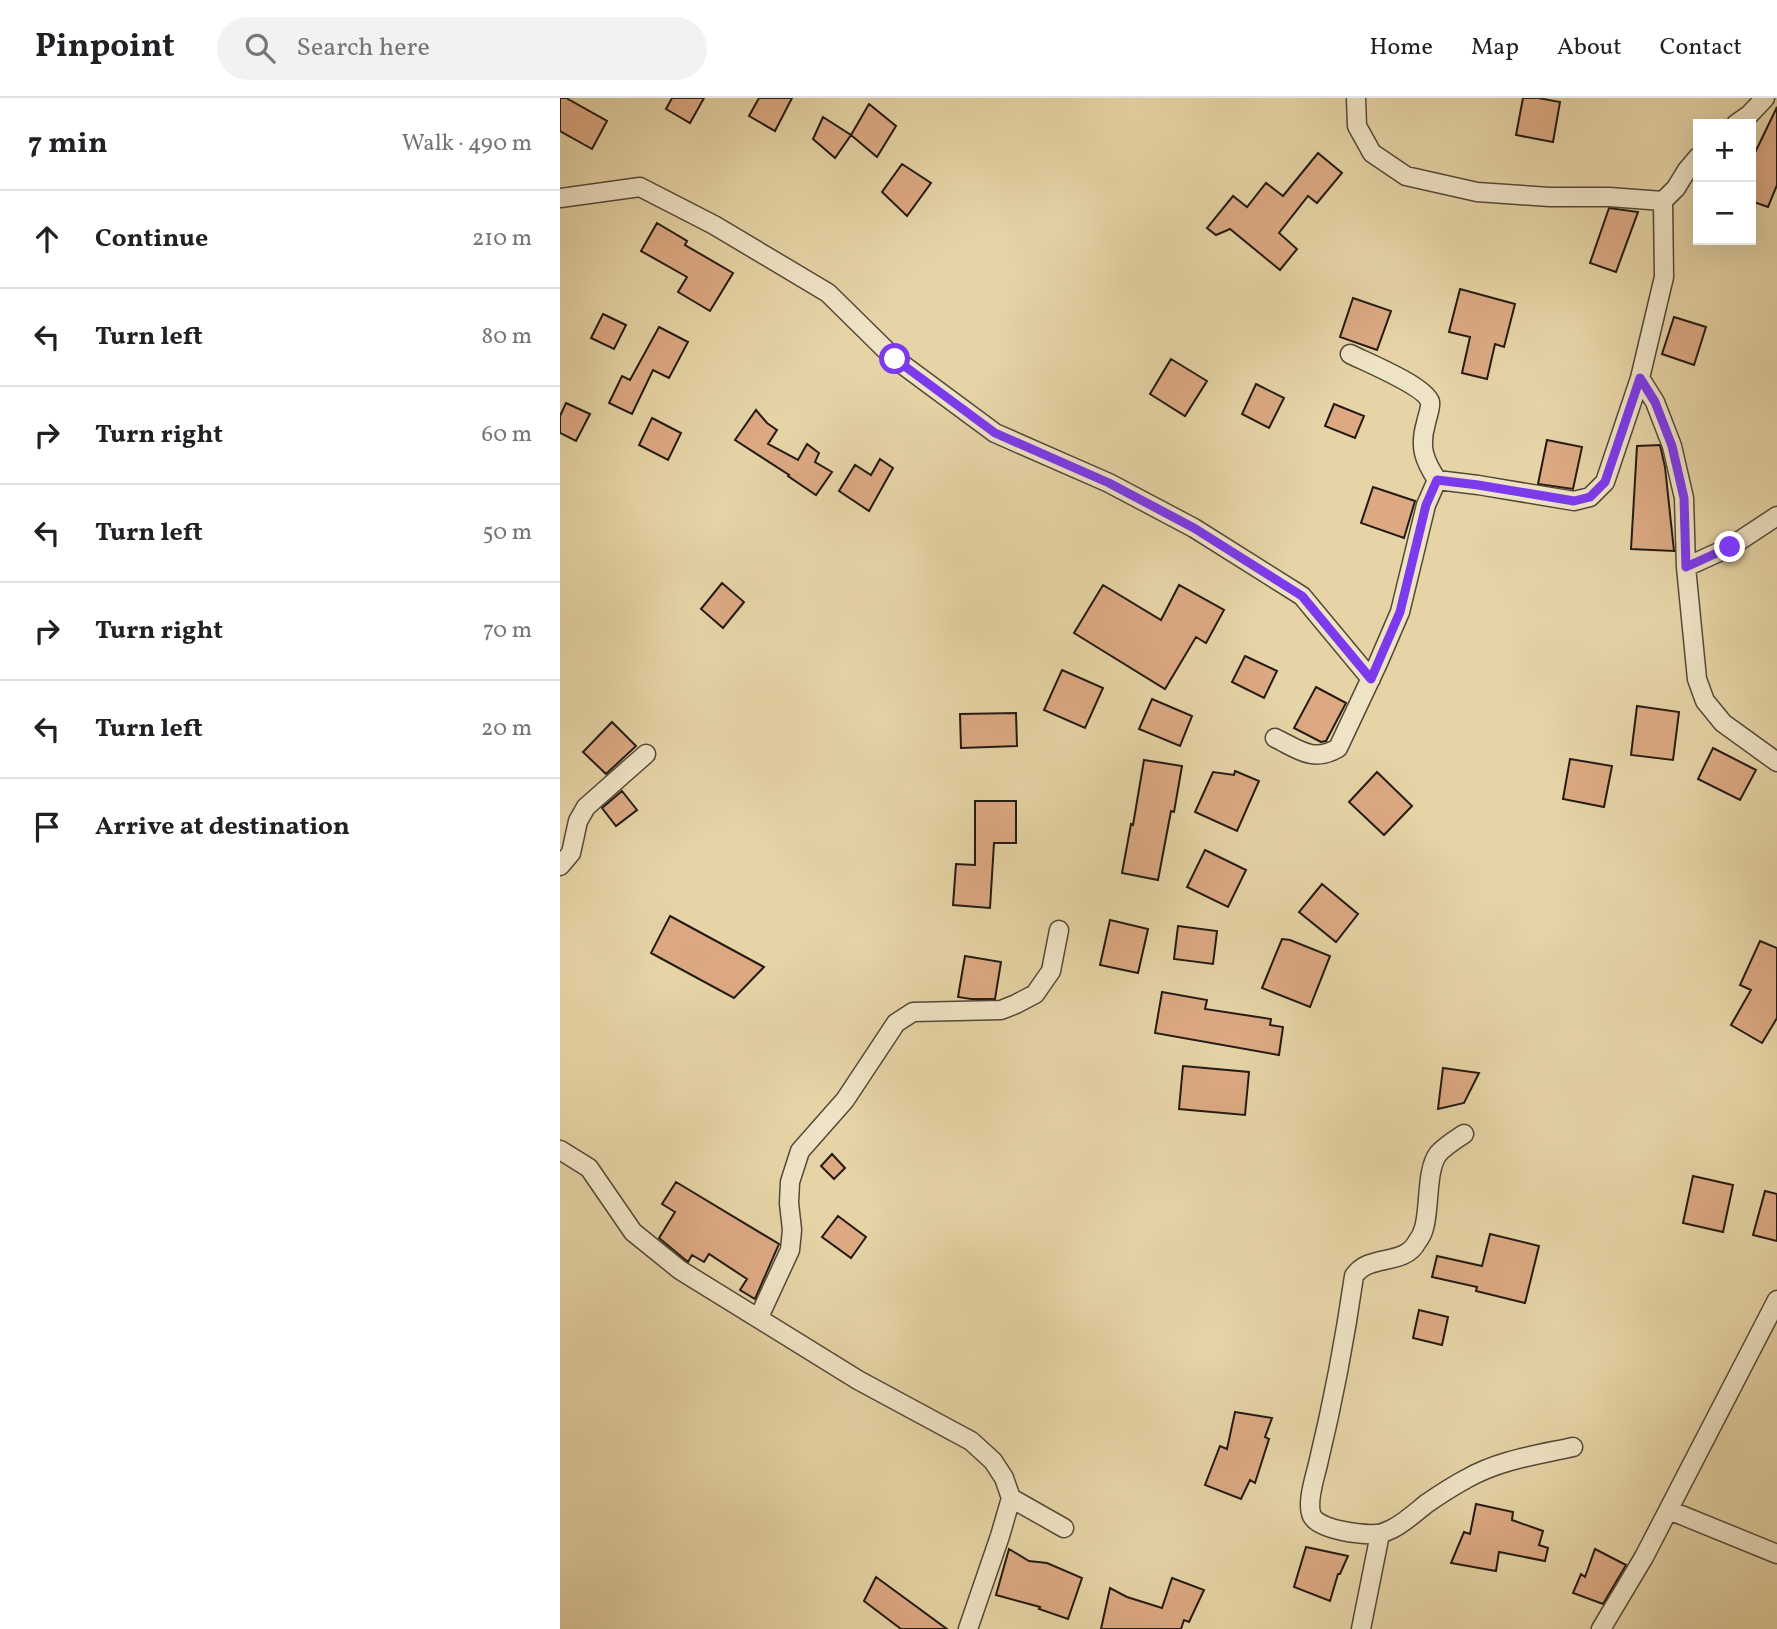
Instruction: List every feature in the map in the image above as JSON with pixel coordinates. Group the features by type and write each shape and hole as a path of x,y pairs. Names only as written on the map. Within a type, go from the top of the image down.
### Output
{"street":[{"path":"1356,98 1357,126 1372,153 1406,176 1477,192 1663,201"},
{"path":"1743,119 1765,98"},
{"path":"1350,354 1425,394 1430,407 1422,435 1423,451 1437,480 1574,501 1590,497 1605,482 1640,378 1664,277 1663,201 1676,188 1693,163"},
{"path":"560,198 640,187 725,232 828,293 895,359 995,433 1109,483 1194,528 1302,596 1371,679"},
{"path":"1640,378 1655,402 1672,446 1684,498 1686,567 1697,679 1705,701 1723,723 1777,762"},
{"path":"1275,738 1313,756 1326,755 1338,748 1400,612 1426,505 1437,480"},
{"path":"1686,567 1730,547 1777,516"},
{"path":"560,866 571,853 578,821 586,807 646,754"},
{"path":"759,1317 790,1250 790,1182 800,1151 845,1100 896,1023 913,1012 1000,1010 1035,994 1051,971 1059,930"},
{"path":"1464,1134 1437,1155 1430,1181 1424,1228 1416,1245 1404,1255 1359,1268 1354,1276 1328,1425 1313,1483 1310,1505 1312,1516 1332,1528 1380,1534 1395,1528 1467,1478 1497,1464 1573,1447"},
{"path":"560,1150 589,1168 633,1232 680,1270 858,1380 971,1441 993,1461 1004,1478 1011,1498 968,1629"},
{"path":"1601,1629 1644,1558 1777,1300"},
{"path":"1011,1498 1064,1528"},
{"path":"1669,1510 1777,1554"},
{"path":"1361,1629 1380,1534"}],"building":[{"path":"560,98 566,98 607,121 592,149 560,131"},
{"path":"672,98 704,98 690,123 666,109"},
{"path":"759,98 792,98 775,131 749,116"},
{"path":"1523,98 1560,102 1553,142 1516,135"},
{"path":"869,104 896,126 877,157 851,135"},
{"path":"1777,107 1777,185 1768,207 1756,203 1756,151"},
{"path":"823,117 851,135 835,158 813,139"},
{"path":"1318,153 1342,173 1317,203 1308,196 1279,233 1297,249 1280,270 1230,229 1216,235 1207,228 1233,196 1247,207 1266,183 1283,196"},
{"path":"902,164 931,183 907,216 882,192"},
{"path":"1609,208 1638,212 1616,272 1590,263"},
{"path":"657,223 687,241 685,245 733,273 710,311 678,292 687,277 641,251"},
{"path":"1460,289 1515,304 1504,347 1495,344 1487,379 1462,373 1470,337 1449,332"},
{"path":"1353,298 1391,311 1377,350 1340,337"},
{"path":"603,314 626,325 614,349 591,338"},
{"path":"1674,317 1706,327 1694,365 1662,354"},
{"path":"659,327 688,342 669,378 653,370 632,414 609,403 622,376 630,380"},
{"path":"1171,359 1207,381 1185,416 1150,394"},
{"path":"1256,384 1284,398 1269,428 1242,414"},
{"path":"566,403 590,414 576,441 560,433 560,416"},
{"path":"1334,404 1364,416 1355,438 1325,426"},
{"path":"756,410 777,430 768,444 798,460 807,444 819,453 815,462 832,472 816,495 735,440"},
{"path":"652,418 681,433 668,460 639,445"},
{"path":"1547,440 1582,447 1573,489 1538,484"},
{"path":"1660,445 1674,551 1631,549 1637,446"},
{"path":"880,459 893,468 869,511 839,491 855,465 871,475"},
{"path":"1373,487 1415,501 1404,538 1361,523"},
{"path":"722,583 744,602 723,628 701,609"},
{"path":"1103,585 1161,620 1179,585 1224,610 1206,643 1196,637 1165,689 1074,633"},
{"path":"1245,656 1277,671 1264,698 1232,682"},
{"path":"1062,670 1103,688 1085,728 1044,710"},
{"path":"1316,687 1346,703 1326,741 1321,742 1294,728"},
{"path":"1152,699 1192,716 1180,746 1139,729"},
{"path":"1637,706 1679,712 1673,760 1631,755"},
{"path":"1016,713 1017,746 961,748 960,714"},
{"path":"612,722 636,746 606,774 583,752"},
{"path":"1713,748 1756,770 1740,800 1698,779"},
{"path":"1570,759 1612,766 1604,807 1563,799"},
{"path":"1144,760 1182,766 1158,880 1122,873"},
{"path":"1235,771 1259,781 1237,831 1195,812 1213,772 1234,775"},
{"path":"1377,772 1412,806 1384,835 1349,802"},
{"path":"622,791 637,810 616,826 602,808"},
{"path":"975,801 1016,801 1016,843 994,843 990,908 953,905 956,864 975,865"},
{"path":"1205,850 1246,870 1228,907 1187,887"},
{"path":"1322,884 1358,914 1336,942 1299,912"},
{"path":"670,916 764,967 734,998 651,953"},
{"path":"1110,920 1148,929 1138,973 1100,965"},
{"path":"1178,926 1217,931 1213,964 1174,959"},
{"path":"1282,939 1330,956 1310,1007 1262,988"},
{"path":"1760,941 1777,948 1777,1018 1762,1043 1731,1025 1751,990 1740,985"},
{"path":"965,956 1001,962 995,999 958,997"},
{"path":"1162,992 1207,1000 1205,1009 1271,1019 1270,1025 1283,1027 1279,1055 1155,1033"},
{"path":"1183,1066 1249,1072 1245,1115 1179,1109"},
{"path":"1443,1068 1479,1073 1464,1103 1438,1109"},
{"path":"832,1154 845,1168 834,1179 821,1166"},
{"path":"1693,1176 1733,1185 1723,1232 1683,1223"},
{"path":"676,1182 779,1244 755,1299 740,1290 747,1279 709,1254 704,1262 692,1255 688,1262 659,1238 675,1212 662,1204"},
{"path":"1765,1191 1777,1194 1777,1241 1753,1235"},
{"path":"838,1216 866,1237 851,1258 822,1237"},
{"path":"1490,1234 1539,1246 1525,1303 1476,1291 1477,1287 1432,1277 1437,1256 1482,1266"},
{"path":"1419,1310 1448,1317 1442,1345 1413,1338"},
{"path":"1235,1412 1272,1418 1265,1437 1269,1439 1255,1483 1250,1480 1241,1499 1205,1485 1220,1446 1227,1449"},
{"path":"1476,1504 1513,1512 1512,1520 1543,1531 1539,1545 1548,1548 1545,1561 1499,1552 1496,1571 1451,1563 1464,1532 1470,1534"},
{"path":"1306,1547 1348,1556 1338,1574 1330,1601 1294,1587"},
{"path":"1009,1549 1029,1561 1047,1563 1082,1578 1068,1619 1039,1609 1040,1607 996,1595"},
{"path":"1595,1549 1626,1565 1603,1604 1573,1593 1581,1574 1585,1577"},
{"path":"876,1577 947,1629 901,1629 864,1601"},
{"path":"1172,1578 1204,1590 1189,1622 1184,1620 1181,1629 1101,1629 1110,1588 1127,1597 1162,1608"}],"route":[{"path":"895,359 995,433 1109,483 1194,528 1302,596 1371,679 1400,612 1426,505 1437,480 1574,501 1590,497 1605,482 1640,378 1655,402 1672,446 1684,498 1686,567 1730,547"}]}
